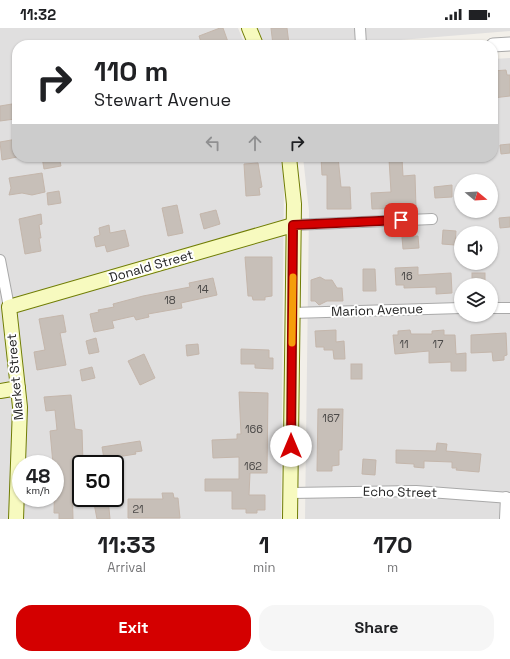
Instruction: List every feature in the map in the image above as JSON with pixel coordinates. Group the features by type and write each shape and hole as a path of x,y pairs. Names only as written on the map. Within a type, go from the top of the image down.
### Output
{"main road":[{"path":"249,28 254,40"},
{"path":"290,162 293,184 290,519"},
{"name":"Donald Street","path":"9,307 293,225"},
{"name":"Market Street","path":"9,307 20,407 16,519"},
{"path":"0,391 18,388"}],"street":[{"path":"360,28 361,40"},
{"path":"498,45 510,44"},
{"path":"293,225 432,219"},
{"name":"Market Street","path":"0,260 9,307"},
{"name":"Marion Avenue","path":"292,313 454,308"},
{"path":"498,308 510,308"},
{"name":"Echo Street","path":"291,493 416,491 508,498"},
{"path":"505,519 508,498"}],"shaded area":[{"path":"0,28 238,28 243,40 12,40 12,162 281,162 284,173 281,519 0,519"},
{"path":"258,28 510,28 510,31 400,40 262,40"},
{"path":"510,58 510,519 305,519 309,211 304,162 498,162 498,59"}],"building":[{"path":"223,28 227,40 200,40 199,36"},
{"path":"271,28 287,28 288,40 272,40"},
{"path":"506,70 507,75 510,75 510,96 498,97 498,71"},
{"path":"12,104 12,119 0,121 0,106"},
{"path":"12,140 12,158 2,160 0,142"},
{"path":"510,144 510,153 501,154 500,145"},
{"path":"43,162 60,162 61,166 44,169"},
{"path":"321,162 338,162 341,187 350,187 351,209 327,209 327,175 322,175"},
{"path":"389,162 402,162 403,176 415,175 416,208 372,209 371,193 391,192"},
{"path":"258,163 262,187 259,188 260,195 246,196 244,164"},
{"path":"42,173 45,192 32,195 22,193 9,195 11,188 9,178"},
{"path":"452,185 452,197 435,198 434,187"},
{"path":"59,191 61,203 48,205 47,193"},
{"path":"177,205 183,233 168,236 162,208"},
{"path":"216,210 220,224 204,229 200,214"},
{"path":"41,214 42,224 39,225 41,238 39,238 41,251 25,254 19,219"},
{"path":"510,217 510,227 500,228 499,218"},
{"path":"109,225 110,233 125,230 129,246 107,252 105,245 96,247 94,237 100,235 99,228"},
{"path":"443,230 454,231 454,245 442,244"},
{"path":"418,236 419,248 403,249 402,237"},
{"path":"245,257 272,257 272,296 265,297 265,300 253,300 252,296 248,296"},
{"path":"418,267 418,275 451,273 452,293 436,294 436,287 404,288 404,285 396,285 395,268"},
{"path":"363,269 375,269 376,291 363,291"},
{"path":"472,273 485,273 485,278 472,278"},
{"path":"320,277 325,280 332,280 337,288 342,288 343,301 327,301 319,305 315,301 311,301 311,280"},
{"path":"213,278 217,295 181,303 182,308 148,314 149,317 136,320 134,316 112,321 114,328 94,332 90,314 99,312 98,310 114,307 113,304 143,296 190,287 189,283"},
{"path":"63,315 66,332 60,333 66,365 37,370 34,352 45,350 39,319"},
{"path":"336,330 336,342 344,341 345,359 334,359 333,350 324,350 324,347 316,347 315,331"},
{"path":"410,330 411,334 432,334 432,331 444,330 444,335 455,335 456,354 466,353 466,371 451,371 451,362 429,363 429,351 395,354 393,335 398,335 398,331"},
{"path":"506,333 507,355 504,356 504,360 493,361 492,352 471,353 471,335"},
{"path":"96,338 99,352 89,354 86,341"},
{"path":"198,344 199,354 187,356 186,345"},
{"path":"241,349 269,350 269,358 273,358 273,369 255,368 255,364 241,364"},
{"path":"144,354 155,378 140,385 128,361"},
{"path":"351,364 362,364 362,379 351,379"},
{"path":"92,367 95,378 82,381 80,370"},
{"path":"239,392 268,393 267,473 250,473 249,495 265,495 265,510 257,510 257,513 246,513 246,509 232,509 232,491 205,491 205,479 239,479 239,457 213,458 212,440 237,439 237,434 241,434"},
{"path":"71,395 75,429 82,430 83,455 72,455 73,519 59,519 59,513 54,513 54,507 64,507 64,455 52,455 50,431 57,430 55,410 46,411 44,397"},
{"path":"318,409 343,409 342,450 339,450 339,465 332,466 332,471 317,471"},
{"path":"140,441 142,451 135,452 136,454 124,456 103,455 102,447"},
{"path":"437,443 447,444 446,451 481,454 479,472 456,470 457,468 452,468 452,462 424,461 424,468 414,467 414,464 396,463 396,450 436,451"},
{"path":"363,459 376,460 375,475 362,474"},
{"path":"162,493 173,493 174,498 178,498 180,518 128,518 128,499 163,499"},
{"path":"95,507 109,507 110,519 97,519"}],"slow traffic":[{"path":"292,343 293,277"}],"route":[{"path":"291,446 293,225 401,220"}]}
